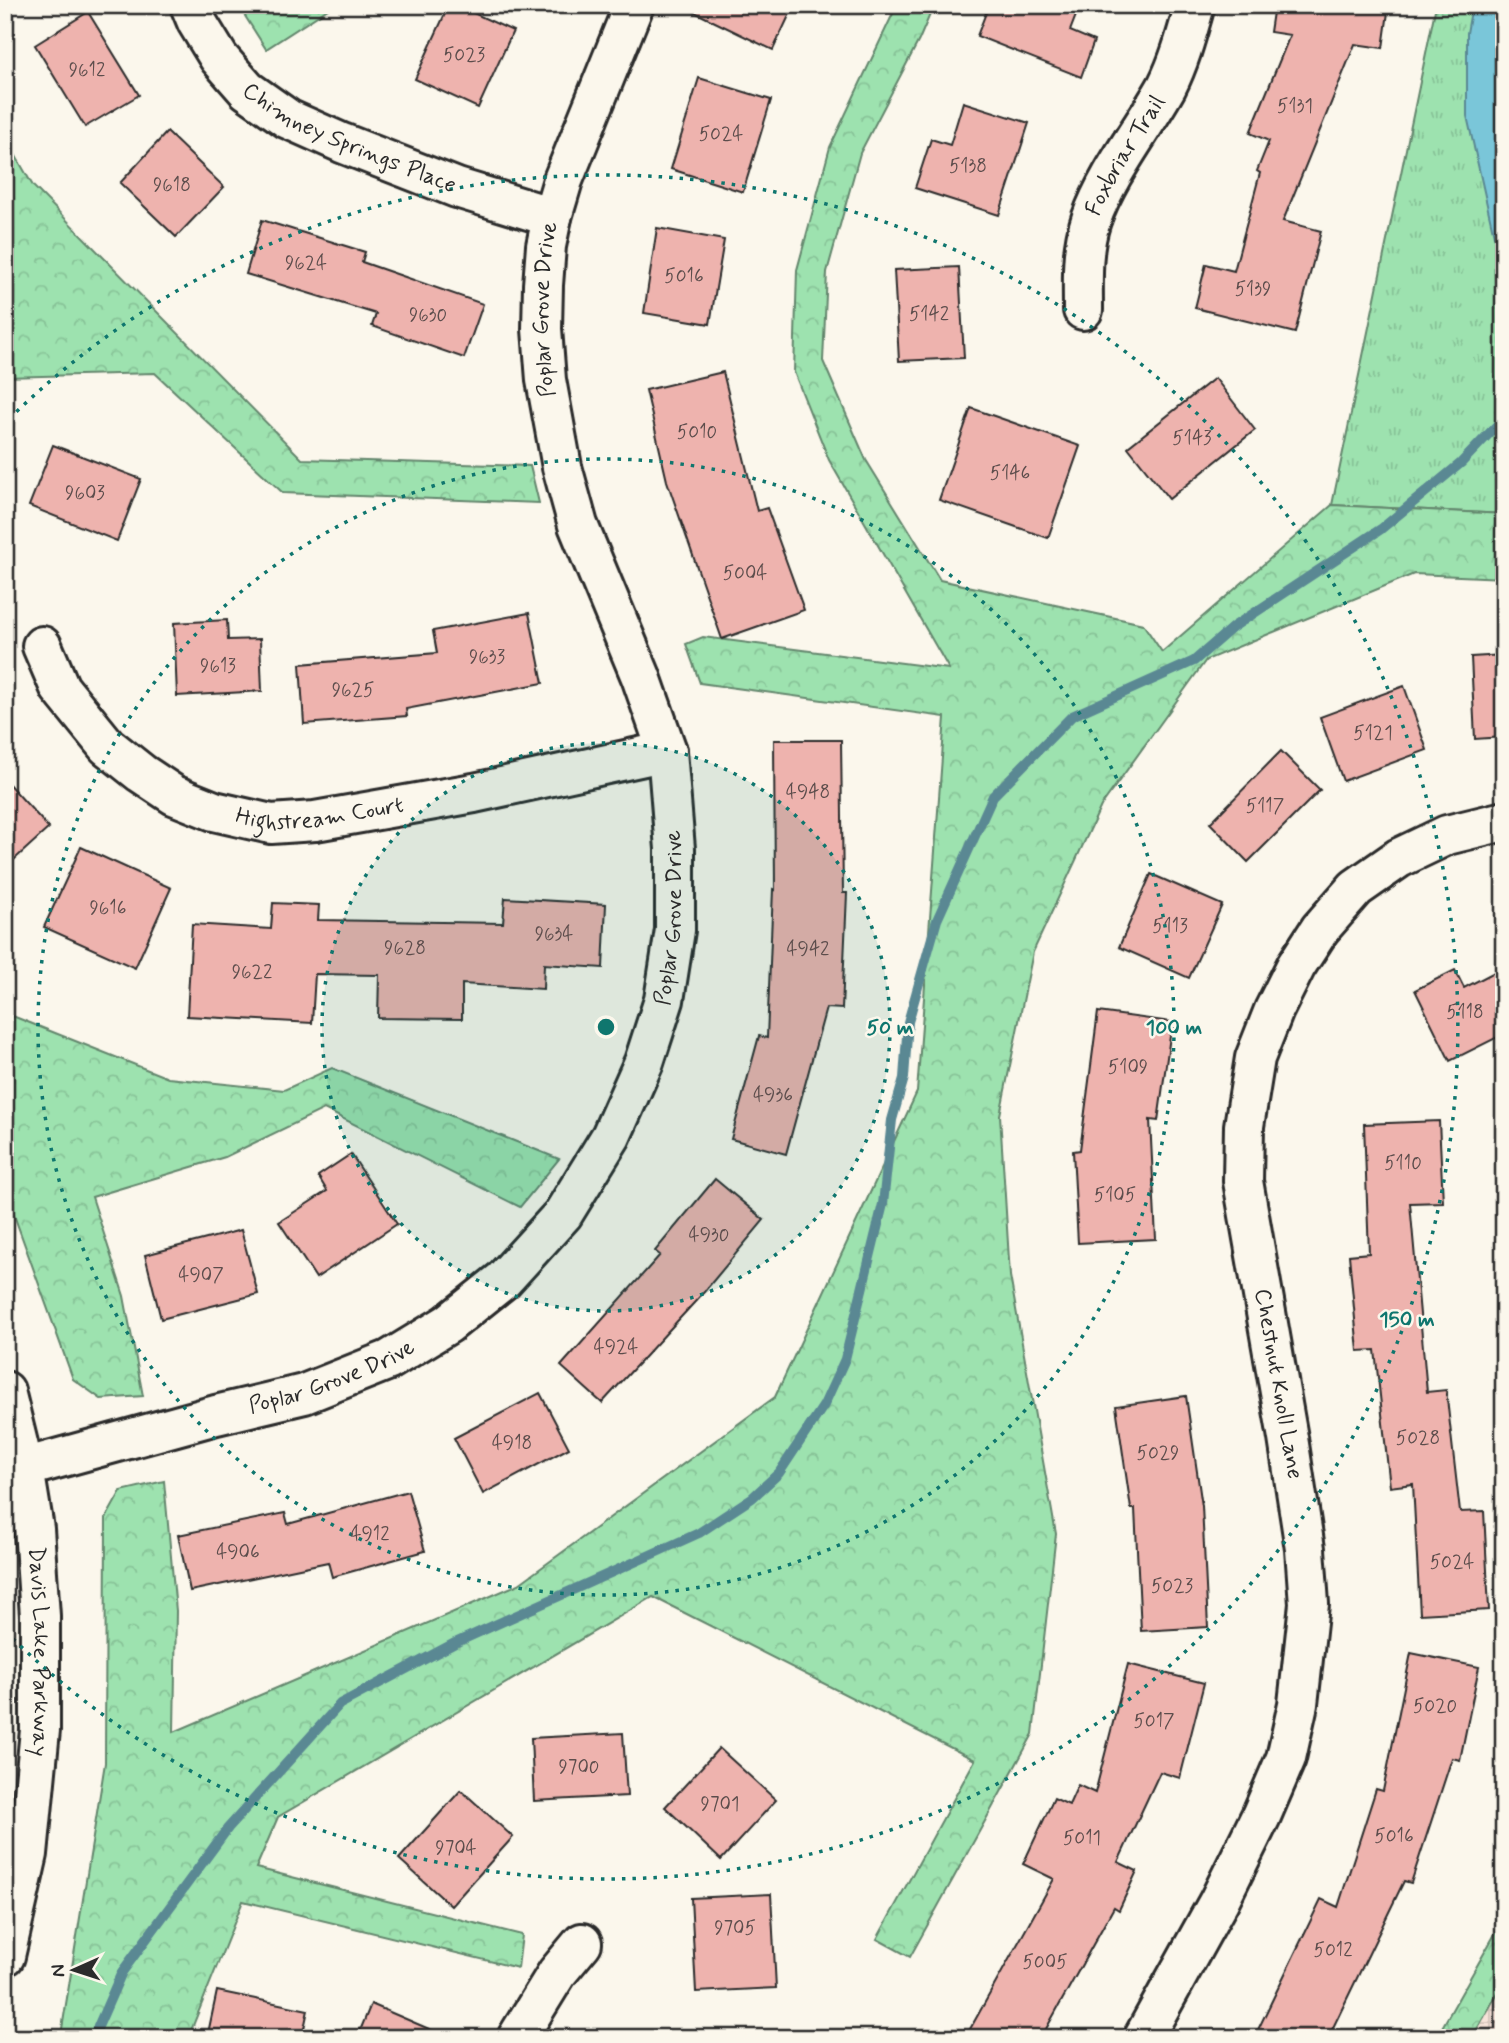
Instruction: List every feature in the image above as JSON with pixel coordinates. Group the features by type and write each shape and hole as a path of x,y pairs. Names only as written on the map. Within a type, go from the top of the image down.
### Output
{"street":[{"name":"Chimney Springs Place","path":"190,5 219,58 247,90 288,119 457,188 552,217"},
{"name":"Poplar Grove Drive","path":"15,1471 216,1415 304,1394 389,1360 448,1324 503,1280 563,1214 611,1136 644,1062 664,1000 675,930 675,849 667,751 641,677 578,525 562,467 546,380 542,329 545,259 552,217 564,180 635,5"},
{"name":"Foxbriar Trail","path":"1083,310 1083,262 1090,223 1099,199 1166,87 1181,55 1195,5"},
{"name":"Highstream Court","path":"42,646 60,688 107,747 174,795 214,811 271,824 314,821 474,793 667,751"},
{"name":"Chestnut Knoll Lane","path":"1143,2038 1219,1901 1261,1816 1286,1758 1298,1704 1309,1604 1305,1549 1243,1181 1244,1126 1255,1058 1274,1010 1296,966 1320,929 1356,888 1399,858 1447,835 1504,821"},
{"name":"Davis Lake Parkway","path":"5,1391 15,1471 34,1529 40,1616 40,1730 28,1854 5,1956"},
{"path":"517,2038 557,1973 582,1943"}],"shaded area":[{"path":"1504,1982 1504,2038 1472,2038"}],"green space":[{"path":"238,5 334,5 266,49"},
{"path":"897,5 934,5 919,40 860,153 827,272 823,361 866,460 940,580 1143,624 1162,652 1332,505 1504,514 1504,578 1414,574 1206,660 1101,806 1033,952 1000,1115 1010,1276 1056,1534 1033,1734 910,1957 877,1939 975,1760 653,1597 278,1817 256,1868 522,1935 518,1968 243,1901 188,2038 64,2038 61,2035 105,1763 106,1518 121,1491 164,1481 176,1611 174,1732 519,1584 775,1397 917,1092 945,717 700,683 686,644 703,637 949,669 829,460 794,372 797,270 830,147"},
{"path":"1436,5 1504,5 1504,514 1332,505"},
{"path":"5,137 33,186 302,459 530,466 539,503 283,493 155,373 5,377"},
{"path":"5,1013 168,1078 284,1090 332,1068 559,1159 520,1207 324,1109 225,1157 92,1197 124,1296 143,1396 101,1399 73,1379 5,1190"},
{"path":"1504,1918 1504,1982 1472,2038 1436,2038"}],"water":[{"path":"1472,5 1504,5 1504,254 1494,236 1467,116 1467,33"}],"building":[{"path":"449,5 456,5 513,31 478,108 415,79"},
{"path":"680,5 794,5 773,50"},
{"path":"989,5 1080,5 1070,31 1094,41 1081,77 977,36"},
{"path":"1274,5 1389,5 1383,48 1355,44 1283,221 1321,231 1295,333 1195,308 1206,264 1234,271 1260,173 1257,171 1269,141 1250,133 1290,35 1270,32"},
{"path":"88,12 139,95 85,127 35,45"},
{"path":"699,78 771,100 743,192 671,169"},
{"path":"963,102 1029,123 999,215 915,188 931,139 950,145"},
{"path":"167,132 224,187 176,237 120,183"},
{"path":"262,220 365,252 362,262 483,304 464,358 372,326 376,314 246,274"},
{"path":"657,228 724,240 710,324 644,313"},
{"path":"959,267 964,358 899,361 894,270"},
{"path":"723,372 757,511 767,508 804,610 722,639 667,481 646,390"},
{"path":"1215,378 1255,430 1169,499 1128,447"},
{"path":"971,408 1080,446 1048,538 939,500"},
{"path":"53,445 141,479 117,541 29,506"},
{"path":"529,613 543,683 406,709 407,716 304,724 300,664 437,653 433,631"},
{"path":"227,620 228,640 260,639 262,691 177,696 174,623"},
{"path":"1504,655 1504,737 1475,739 1471,657"},
{"path":"1404,686 1427,750 1343,781 1320,717"},
{"path":"774,740 841,740 843,893 847,893 842,1009 826,1008 786,1154 731,1139 759,1036 767,1038 773,889 775,890"},
{"path":"1281,751 1320,790 1248,862 1210,823"},
{"path":"5,780 49,828 5,868"},
{"path":"81,847 171,888 135,968 44,927"},
{"path":"1151,874 1222,905 1189,978 1119,947"},
{"path":"505,898 606,904 603,968 544,964 543,989 462,984 462,1019 378,1018 379,975 315,974 312,1023 187,1016 192,924 271,929 273,903 319,905 318,920 503,923"},
{"path":"1504,967 1504,1034 1450,1061 1415,990 1455,970 1464,988"},
{"path":"1098,1012 1172,1022 1158,1121 1150,1120 1156,1239 1078,1243 1073,1151 1080,1150"},
{"path":"1439,1121 1443,1202 1410,1203 1427,1392 1446,1390 1460,1512 1484,1511 1489,1610 1420,1614 1413,1484 1390,1487 1375,1350 1358,1351 1349,1255 1369,1253 1364,1124"},
{"path":"351,1154 397,1224 316,1278 279,1222 327,1191 318,1176"},
{"path":"715,1179 764,1220 704,1292 602,1403 561,1366 660,1255 655,1251"},
{"path":"241,1230 258,1294 161,1319 145,1255"},
{"path":"540,1393 569,1448 483,1494 454,1438"},
{"path":"1186,1396 1202,1506 1208,1627 1141,1631 1135,1509 1131,1509 1116,1406"},
{"path":"408,1491 425,1551 332,1577 328,1562 190,1591 178,1535 285,1513 288,1524"},
{"path":"1411,1653 1479,1667 1460,1760 1452,1758 1411,1883 1404,1881 1328,2038 1254,2038 1321,1899 1338,1907 1376,1789 1383,1791"},
{"path":"1128,1664 1204,1683 1180,1778 1160,1772 1118,1862 1137,1871 1119,1910 1114,1907 1041,2038 965,2038 1054,1879 1023,1864 1054,1798 1069,1805 1078,1785 1095,1793"},
{"path":"623,1733 627,1796 534,1801 531,1738"},
{"path":"719,1748 776,1800 721,1860 665,1807"},
{"path":"461,1790 513,1837 451,1906 399,1859"},
{"path":"771,1894 776,1988 696,1992 691,1898"},
{"path":"217,1991 308,2010 302,2038 207,2038"},
{"path":"371,2004 450,2038 357,2038"}],"waterway":[{"path":"93,2038 122,1972 228,1828 340,1704 455,1643 699,1533 752,1498 779,1473 824,1405 845,1359 883,1204 892,1120 904,1078 908,1022 937,920 993,796 1072,716 1194,661 1233,627 1381,529 1461,463 1504,418"}]}
